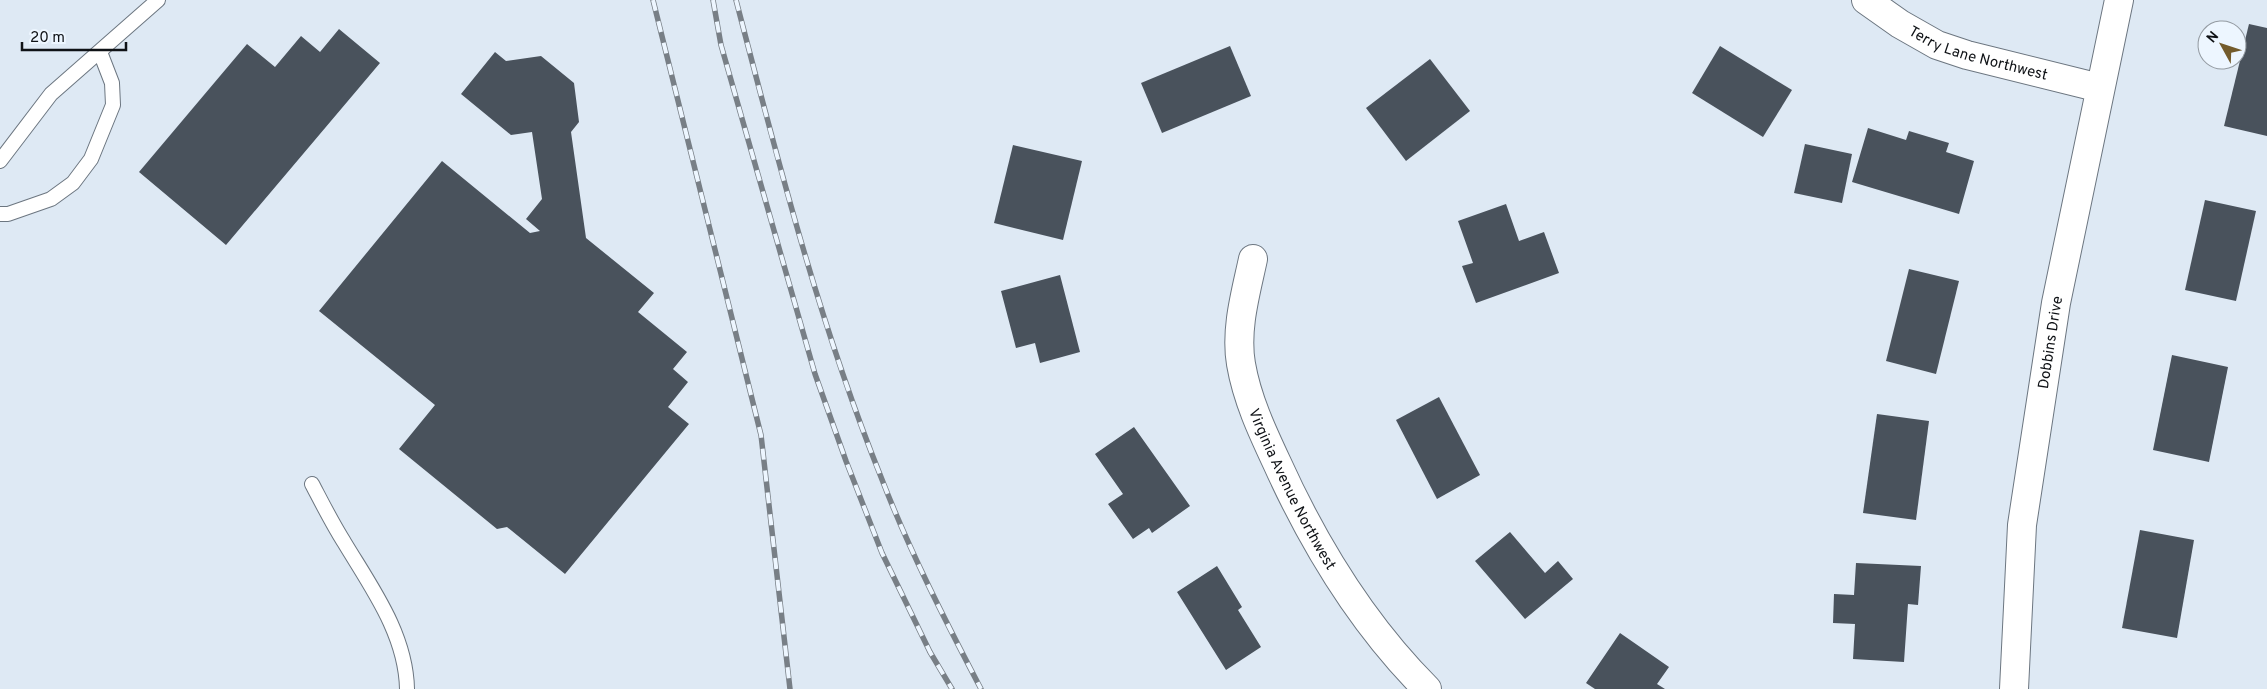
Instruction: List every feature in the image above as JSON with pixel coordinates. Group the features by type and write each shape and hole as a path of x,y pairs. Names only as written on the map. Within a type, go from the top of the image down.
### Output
{"street":[{"name":"Terry Lane Northwest","path":"1866,0 1900,24 1937,45 1967,55 2100,88"},
{"name":"Dobbins Drive","path":"2014,689 2022,524 2056,303 2119,0"},
{"name":"Virginia Avenue Northwest","path":"1253,259 1240,324 1241,362 1255,414 1300,513 1356,607 1407,669 1427,689"}],"lane":[{"path":"0,161 51,94 158,0"},
{"path":"0,214 8,214 51,199 73,183 90,159 113,105 112,83 100,52"},
{"path":"312,484 342,539 388,613 407,673 407,689"}],"building":[{"path":"2249,24 2267,28 2267,136 2224,126 2238,70 2247,70 2247,32"},
{"path":"339,29 380,63 226,245 139,172 247,44 275,67 301,36 320,52"},
{"path":"1230,46 1251,96 1162,133 1141,83"},
{"path":"1720,46 1792,90 1763,137 1692,93"},
{"path":"495,52 506,61 541,56 574,83 579,122 571,132 586,238 654,293 638,312 687,352 673,369 688,382 668,407 689,424 565,574 507,527 497,529 399,449 435,405 319,311 442,161 530,233 540,231 526,219 542,199 532,132 511,135 461,94"},
{"path":"1430,59 1470,111 1406,161 1366,108"},
{"path":"1868,128 1906,140 1909,131 1949,143 1946,152 1974,161 1959,214 1852,182"},
{"path":"1805,144 1852,154 1842,203 1794,193"},
{"path":"1013,145 1082,161 1063,240 994,223"},
{"path":"2205,200 2256,211 2236,301 2185,290"},
{"path":"1506,204 1519,241 1544,232 1559,273 1476,303 1462,266 1473,263 1458,221"},
{"path":"1909,269 1959,281 1936,374 1886,361"},
{"path":"1060,275 1080,352 1040,363 1035,343 1016,348 1001,291"},
{"path":"2172,355 2228,367 2209,462 2153,450"},
{"path":"1439,397 1480,475 1437,499 1396,420"},
{"path":"1877,414 1929,421 1916,520 1863,513"},
{"path":"1134,427 1190,506 1152,533 1149,528 1133,539 1108,504 1123,494 1095,454"},
{"path":"2140,530 2194,540 2177,638 2122,628"},
{"path":"1510,532 1545,573 1558,561 1573,579 1525,619 1475,561"},
{"path":"1856,563 1921,566 1918,605 1908,604 1904,662 1853,659 1855,624 1833,623 1834,594 1854,595"},
{"path":"1217,566 1242,607 1238,610 1261,647 1226,670 1177,592"},
{"path":"1620,633 1669,667 1657,684 1665,689 1595,689 1586,683"}],"railway":[{"path":"653,0 761,435 790,689"},
{"path":"713,0 721,45 815,374 882,553 930,652 952,689"},
{"path":"736,0 801,241 838,360 892,504 915,558 981,689"}]}
